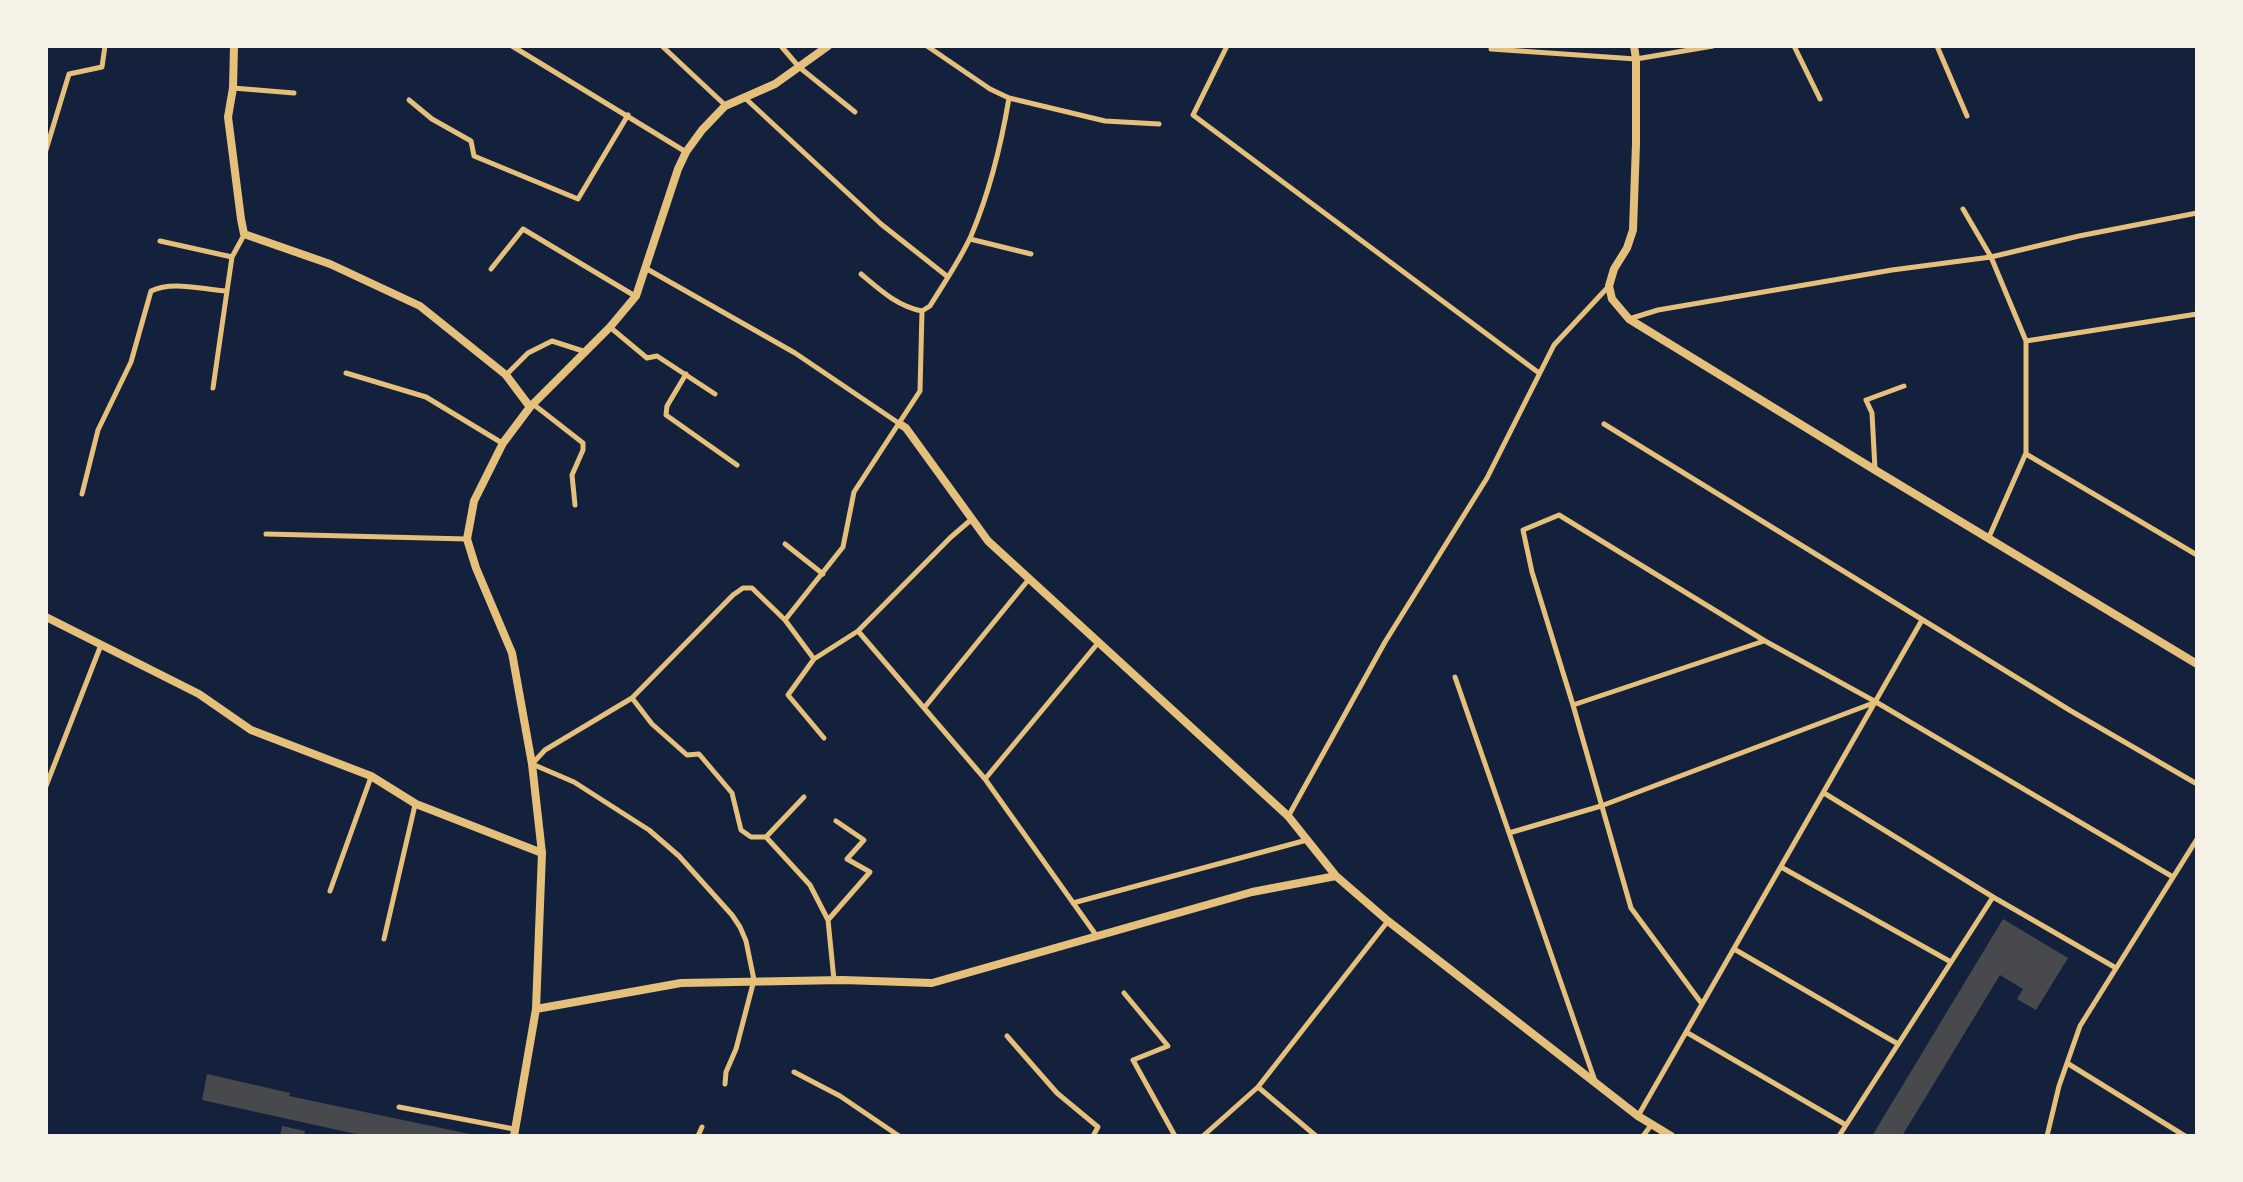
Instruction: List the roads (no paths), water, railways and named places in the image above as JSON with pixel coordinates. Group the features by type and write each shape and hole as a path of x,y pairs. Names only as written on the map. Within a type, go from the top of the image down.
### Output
{"street":[{"path":"234,46 233,88 228,117 244,234 330,264 420,306 506,375 532,406"},
{"path":"515,1133 536,1009 542,853 532,764 512,653 467,539 474,501 503,443 532,406 610,327 636,296 686,152 714,116 725,106 775,84 828,46"},
{"path":"1634,46 1636,144 1633,230 1609,286 1612,299 1629,319 2197,664"},
{"path":"900,424 988,541 1288,816 1336,876 1388,921 1638,1116 1671,1136"},
{"path":"46,617 199,694 251,730 371,776 416,804 542,853"},
{"path":"536,1009 681,983 754,980 932,983 1252,892 1336,876"}],"lane":[{"path":"46,150 69,74 102,67 105,46"},
{"path":"512,46 686,152"},
{"path":"662,46 725,106"},
{"path":"781,46 799,67 855,112"},
{"path":"927,46 990,89 1009,98 1105,121 1159,124"},
{"path":"1227,46 1193,115 1539,373"},
{"path":"1491,49 1636,59 1713,46"},
{"path":"1794,46 1820,99"},
{"path":"1937,46 1967,116"},
{"path":"233,88 294,93"},
{"path":"745,98 881,224 948,277"},
{"path":"861,274 907,308 922,311 930,306 970,239 987,195 1000,149 1009,98"},
{"path":"409,100 432,119 471,141 474,156 578,199 628,115"},
{"path":"1963,209 1991,257 2026,341 2026,453 1988,538"},
{"path":"1629,319 1658,310 1892,270 1991,257 2197,213"},
{"path":"491,269 523,229 636,296"},
{"path":"213,388 232,257 244,234"},
{"path":"970,239 1031,254"},
{"path":"160,241 232,257"},
{"path":"647,269 795,353 900,424"},
{"path":"82,494 98,430 131,362 151,291 177,286 227,291"},
{"path":"1288,816 1385,642 1487,478 1554,345 1609,286"},
{"path":"785,620 823,574 845,540 854,492 918,396 921,386 922,311"},
{"path":"2026,341 2197,314"},
{"path":"610,327 647,358 657,356 715,394"},
{"path":"506,375 528,353 552,341 586,352"},
{"path":"346,373 426,397 503,443"},
{"path":"686,374 667,406 666,415 737,465"},
{"path":"1875,470 1872,413 1866,400 1904,386"},
{"path":"532,406 583,443 572,475 575,505"},
{"path":"1604,424 2071,711 2197,784"},
{"path":"2026,453 2197,555"},
{"path":"1702,1004 1631,908 1532,572 1523,530 1559,515 1765,641 1876,702 2173,877"},
{"path":"824,738 788,695 814,659 858,631 972,519"},
{"path":"266,534 467,539"},
{"path":"785,544 823,574"},
{"path":"924,708 1029,579"},
{"path":"725,1084 754,980 740,927 679,856 649,830 574,782 532,764 545,750 632,698 743,588 752,588 785,620 814,659"},
{"path":"1638,1116 1923,620"},
{"path":"858,631 985,779 1097,936"},
{"path":"1573,705 1765,641"},
{"path":"985,779 1098,643"},
{"path":"46,786 101,645"},
{"path":"1455,677 1595,1082"},
{"path":"632,698 652,724 687,755 699,754 732,793 741,830 751,837 766,837 804,797"},
{"path":"1509,833 1601,806 1876,702"},
{"path":"330,891 371,776"},
{"path":"1824,793 2116,968"},
{"path":"384,939 416,804"},
{"path":"828,920 870,872 847,859 864,840 836,821"},
{"path":"766,837 810,885 828,920 834,980"},
{"path":"2047,1136 2059,1086 2080,1026 2197,839"},
{"path":"1073,903 1307,840"},
{"path":"1781,867 1951,962"},
{"path":"1839,1136 1993,897"},
{"path":"1203,1136 1258,1087 1388,921"},
{"path":"1734,949 1898,1044"},
{"path":"1124,993 1168,1046 1133,1060 1175,1136"},
{"path":"1686,1032 1846,1125"},
{"path":"1007,1036 1057,1093 1098,1127 1093,1136"},
{"path":"2067,1063 2185,1136"},
{"path":"794,1072 840,1096 899,1136"},
{"path":"1258,1087 1316,1136"},
{"path":"399,1107 515,1133"},
{"path":"1643,1136 1652,1124"},
{"path":"698,1136 702,1127"}]}
